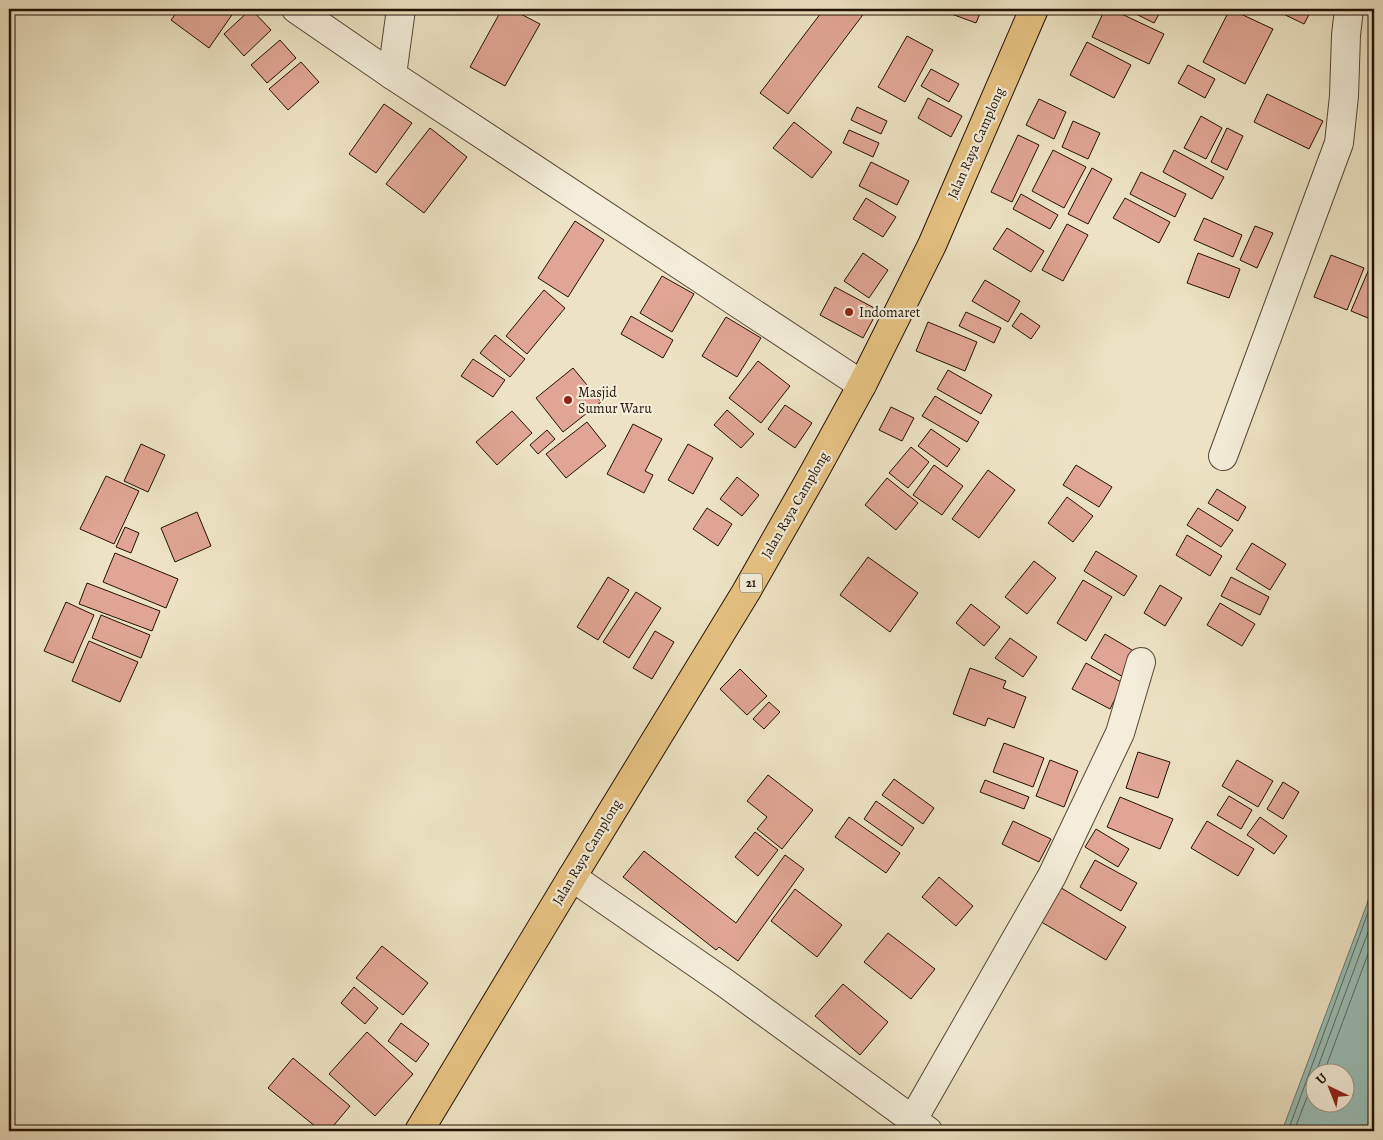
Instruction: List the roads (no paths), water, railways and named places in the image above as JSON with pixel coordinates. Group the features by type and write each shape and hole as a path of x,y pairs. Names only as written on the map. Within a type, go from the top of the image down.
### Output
{"highway":[{"name":"Jalan Raya Camplong","path":"419,1131 746,592 862,385 932,245 1034,9"}],"street":[{"path":"296,9 392,75 862,385"},
{"path":"392,75 401,9"},
{"path":"1223,456 1339,143 1349,9"},
{"path":"572,877 725,983 920,1126 1052,876 1120,733 1141,662"}],"water":[{"path":"1374,879 1374,1131 1282,1131 1306,1067 1306,1112 1356,1112 1356,1062 1308,1062 1367,904"}],"place":[{"name":"Indomaret","path":"849,312"},
{"name":"Masjid Sumur Waru","path":"568,400"}]}
